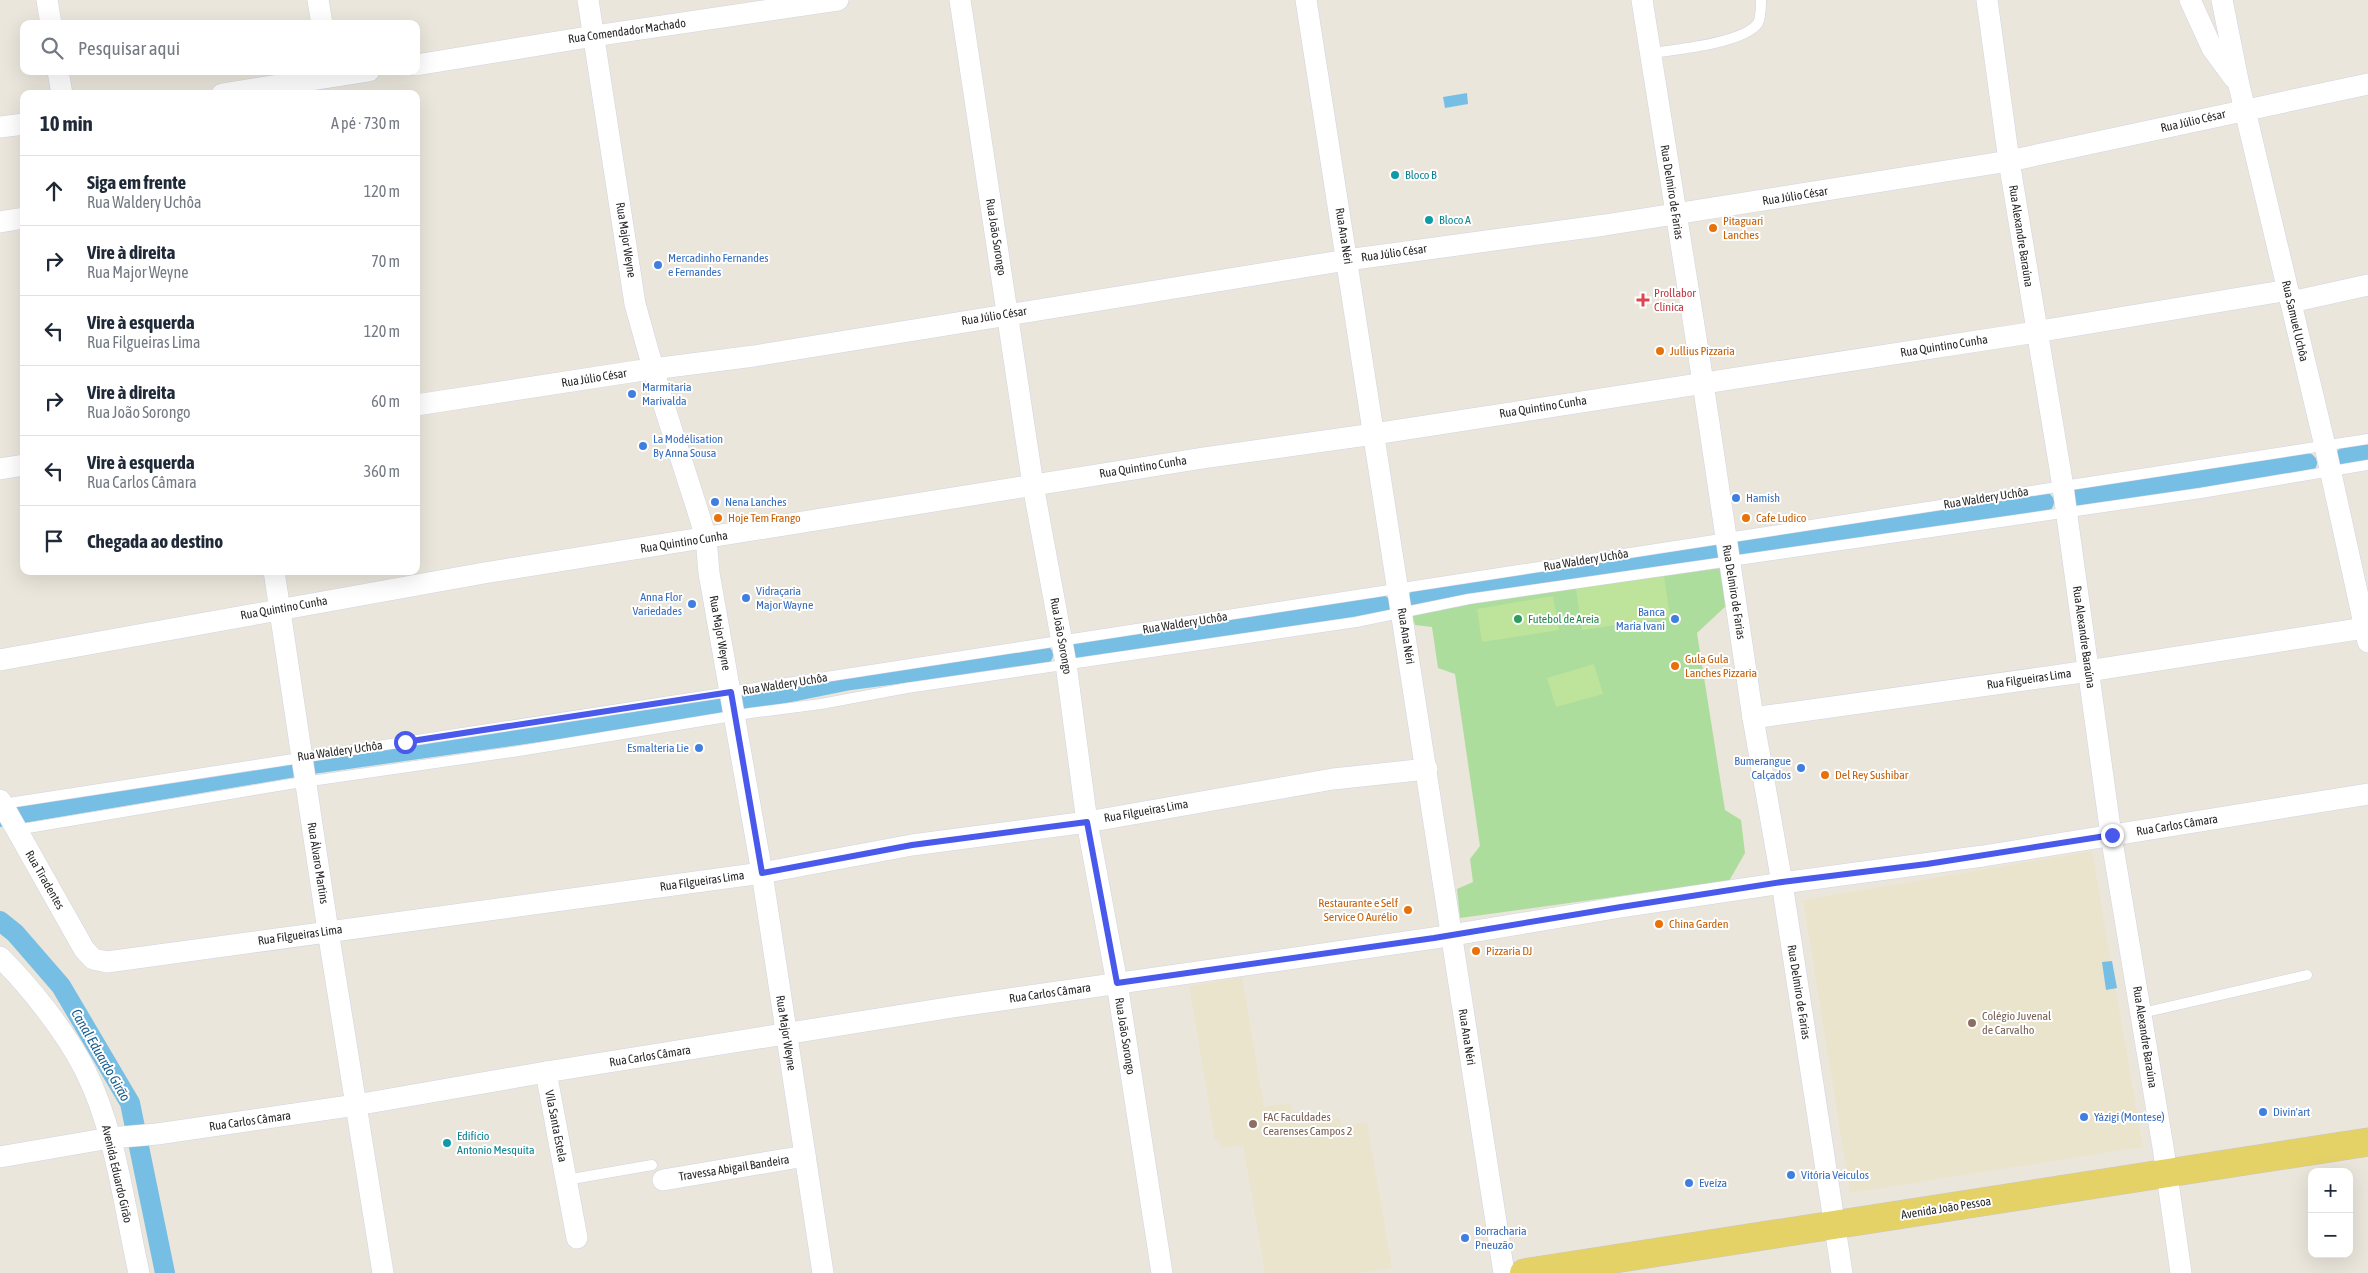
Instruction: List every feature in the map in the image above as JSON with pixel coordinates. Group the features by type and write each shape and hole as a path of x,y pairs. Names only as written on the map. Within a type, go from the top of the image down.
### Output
{"main road":[{"name":"Avenida João Pessoa","path":"1524,1273 2368,1142"}],"street":[{"path":"47,0 50,20"},
{"path":"318,0 321,20"},
{"name":"Rua Major Weyne","path":"588,0 635,304 653,369 706,538 734,715 762,873 823,1273"},
{"name":"Rua Comendador Machado","path":"420,64 594,36 838,0"},
{"name":"Rua João Sorongo","path":"960,0 1033,485 1063,642 1087,822 1117,983 1162,1273"},
{"name":"Rua Ana Néri","path":"1306,0 1504,1273"},
{"name":"Rua Delmiro de Farias","path":"1642,0 1703,382 1753,718 1782,882 1842,1273"},
{"name":"Rua Alexandre Baraúna","path":"1987,0 2009,161 2063,487 2112,835 2142,1013 2181,1273"},
{"path":"2190,0 2212,48 2239,85"},
{"name":"Rua Samuel Uchôa","path":"2222,0 2239,85 2325,446 2366,635"},
{"path":"59,75 61,90"},
{"path":"253,90 331,80 352,75"},
{"name":"Rua Júlio César","path":"420,403 754,356 1008,313 1347,260 1675,214 2009,161 2368,84"},
{"path":"0,127 20,124"},
{"path":"0,222 20,219"},
{"name":"Rua Quintino Cunha","path":"0,660 484,572 1033,485 2036,332 2368,285"},
{"path":"0,469 20,466"},
{"name":"Rua Álvaro Martins","path":"275,575 328,931 383,1273"},
{"name":"Rua Filgueiras Lima","path":"1753,718 2088,670 2366,635"},
{"name":"Rua Filgueiras Lima","path":"93,959 108,962 762,873 912,845 1087,822 1324,781 1427,769"},
{"name":"Rua Carlos Câmara","path":"0,1157 115,1138 158,1134 356,1105 546,1072 1117,983 1452,936 1782,882 1927,864 2368,794"},
{"name":"Rua Tiradentes","path":"1,802 84,949 93,959"},
{"name":"Avenida Eduardo Girão","path":"0,957 16,973 73,1048 115,1138 138,1273"},
{"name":"Vila Santa Estela","path":"546,1072 577,1238"},
{"name":"Travessa Abigail Bandeira","path":"657,1173 805,1156"}],"lane":[{"path":"1651,53 1702,47 1745,33 1754,28 1759,21 1761,0"},
{"name":"Rua Waldery Uchôa","path":"1,802 1063,642 2368,439"},
{"name":"Rua Waldery Uchôa","path":"16,830 305,781 519,751 734,715 822,704 908,688 1356,622 1469,600 2201,493 2368,464"},
{"path":"2142,1013 2307,975"},
{"name":"Vila Santa Estela","path":"566,1180 657,1173"}],"shaded area":[{"name":"Colégio Juvenal de Carvalho","path":"2092,851 2143,1147 1850,1193 1803,900"},
{"name":"FAC Faculdades Cearenses Campos 2","path":"1242,977 1264,1107 1290,1103 1295,1125 1340,1118 1342,1126 1367,1122 1392,1268 1359,1273 1265,1273 1243,1145 1221,1148 1219,1140 1215,1140 1189,986"}],"green space":[{"path":"1721,568 1727,605 1697,633 1725,810 1741,820 1745,853 1729,881 1460,918 1457,889 1473,882 1470,859 1480,846 1455,674 1438,668 1432,627 1415,625 1411,611"},
{"path":"1664,576 1670,617 1582,630 1576,589"},
{"name":"Futebol de Areia","path":"1553,596 1559,630 1482,642 1477,609"},
{"path":"1594,664 1603,694 1556,707 1547,678"}],"water":[{"path":"1467,93 1468,104 1445,108 1443,97"},
{"path":"2112,961 2117,988 2106,990 2102,962"}],"waterway":[{"path":"2345,457 2368,453"},
{"path":"2080,497 2307,463"},
{"path":"1418,599 2044,502"},
{"path":"1080,651 1381,605"},
{"path":"0,817 319,763 716,707 850,680 1043,655"},
{"name":"Canal Eduardo Girão","path":"0,921 15,933 61,986 130,1103 165,1273"}],"place":[{"name":"Bloco B","path":"1395,175"},
{"name":"Bloco A","path":"1429,220"},
{"name":"Pitaguari Lanches","path":"1713,228"},
{"name":"Mercadinho Fernandes e Fernandes","path":"658,265"},
{"name":"Prollabor Clínica","path":"1643,300"},
{"name":"Jullius Pizzaria","path":"1660,351"},
{"name":"Marmitaria Marivalda","path":"632,394"},
{"name":"La Modélisation By Anna Sousa","path":"643,446"},
{"name":"Hamish","path":"1736,498"},
{"name":"Nena Lanches","path":"715,502"},
{"name":"Hoje Tem Frango","path":"718,518"},
{"name":"Cafe Ludico","path":"1746,518"},
{"name":"Vidraçaria Major Wayne","path":"746,598"},
{"name":"Anna Flor Variedades","path":"692,604"},
{"name":"Futebol de Areia","path":"1518,619"},
{"name":"Banca Maria Ivani","path":"1675,619"},
{"name":"Gula Gula Lanches Pizzaria","path":"1675,666"},
{"name":"Esmalteria Lie","path":"699,748"},
{"name":"Bumerangue Calçados","path":"1801,768"},
{"name":"Del Rey Sushibar","path":"1825,775"},
{"name":"Restaurante e Self Service O Aurélio","path":"1408,910"},
{"name":"China Garden","path":"1659,924"},
{"name":"Pizzaria DJ","path":"1476,951"},
{"name":"Colégio Juvenal de Carvalho","path":"1972,1023"},
{"name":"Divin'art","path":"2263,1112"},
{"name":"Yázigi (Montese)","path":"2084,1117"},
{"name":"FAC Faculdades Cearenses Campos 2","path":"1253,1124"},
{"name":"Edifício Antonio Mesquita","path":"447,1143"},
{"name":"Vitória Veículos","path":"1791,1175"},
{"name":"Eveíza","path":"1689,1183"},
{"name":"Borracharia Pneuzão","path":"1465,1238"}],"route":[{"path":"405,742 731,692 762,873 912,845 1087,822 1117,983 1288,960 1782,882 1927,864 2112,835"}]}
